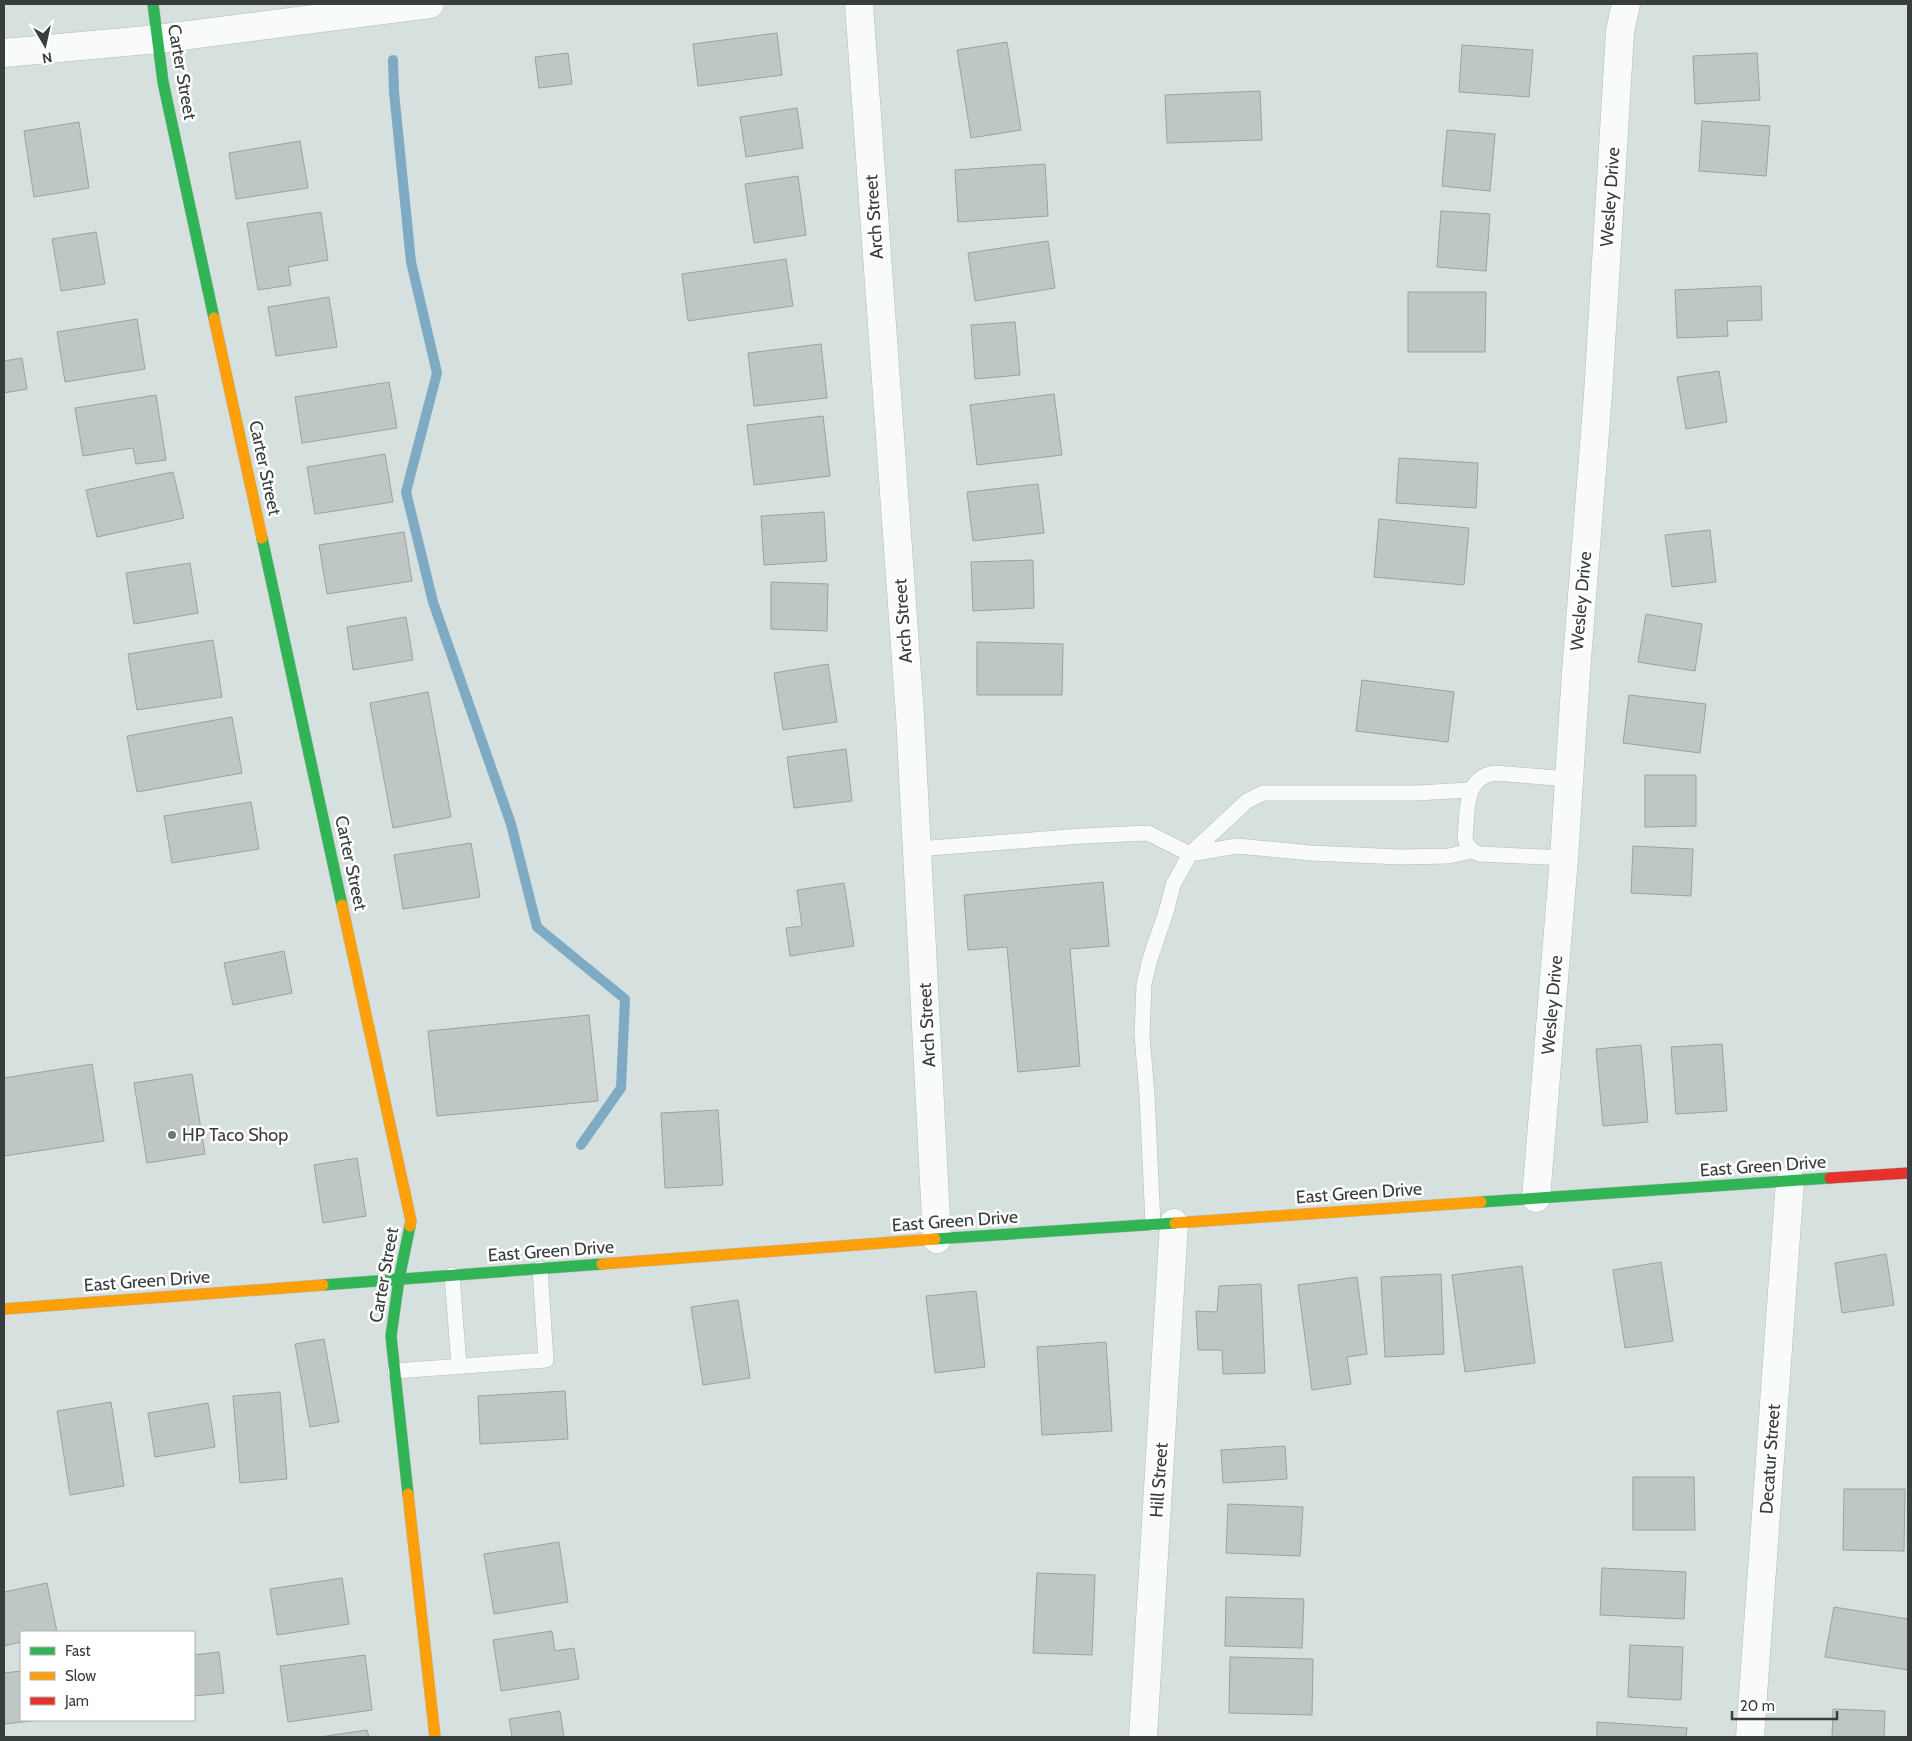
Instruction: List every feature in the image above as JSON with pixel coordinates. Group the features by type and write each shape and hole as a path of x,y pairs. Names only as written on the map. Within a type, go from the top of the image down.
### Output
{"main road":[{"name":"Carter Street","path":"153,4 163,82 411,1221 399,1279 391,1336 435,1737"},
{"name":"East Green Drive","path":"4,1309 937,1239 1908,1173"}],"street":[{"path":"4,54 158,40 430,4"},
{"name":"Arch Street","path":"859,4 918,849 937,1239"},
{"name":"Wesley Drive","path":"1536,1198 1564,858 1576,662 1598,394 1620,32 1626,4"},
{"name":"Decatur Street","path":"1750,1737 1790,1181"},
{"name":"Hill Street","path":"1143,1737 1163,1223"}],"lane":[{"path":"1471,851 1466,844 1465,837 1470,790 1484,774 1495,773 1569,779"},
{"path":"1163,1223 1147,1095 1142,1036 1144,984 1173,885 1190,854 1247,801 1263,793 1416,794 1470,790"},
{"path":"918,849 1082,836 1148,833 1190,854 1237,846 1286,851 1400,857 1449,856 1471,851 1480,854 1564,858"},
{"path":"395,1371 546,1360 540,1269"},
{"path":"452,1275 459,1366"}],"building":[{"path":"777,33 782,75 698,86 693,44"},
{"path":"1007,42 1021,130 971,138 957,50"},
{"path":"1462,45 1533,50 1529,97 1459,92"},
{"path":"568,53 572,84 539,88 535,57"},
{"path":"1757,53 1760,100 1695,104 1693,56"},
{"path":"1260,91 1262,140 1167,143 1165,95"},
{"path":"797,108 803,148 746,157 740,117"},
{"path":"1702,121 1770,126 1766,176 1699,171"},
{"path":"79,122 89,188 34,197 24,131"},
{"path":"1447,130 1495,134 1490,191 1442,186"},
{"path":"300,141 308,188 236,199 229,153"},
{"path":"1045,164 1048,216 958,222 955,170"},
{"path":"798,176 806,235 754,243 745,184"},
{"path":"1441,211 1490,214 1486,271 1437,267"},
{"path":"321,212 328,260 288,267 291,285 258,290 247,223"},
{"path":"96,232 105,284 61,291 52,239"},
{"path":"1048,241 1055,288 975,301 968,253"},
{"path":"786,259 793,306 688,321 682,274"},
{"path":"1761,286 1762,320 1727,321 1728,336 1677,338 1675,290"},
{"path":"1408,292 1486,292 1485,352 1408,352"},
{"path":"329,297 337,347 276,356 268,307"},
{"path":"137,319 145,369 65,382 57,332"},
{"path":"1015,322 1020,375 975,379 971,325"},
{"path":"821,344 827,398 754,406 748,353"},
{"path":"22,358 27,389 4,393 4,361"},
{"path":"1719,371 1727,422 1686,429 1677,377"},
{"path":"389,382 397,428 302,443 295,397"},
{"path":"1054,394 1062,455 977,465 970,405"},
{"path":"156,395 166,460 136,464 133,448 83,456 75,408"},
{"path":"823,416 830,476 754,485 747,425"},
{"path":"385,454 393,502 315,514 307,467"},
{"path":"1399,458 1478,463 1476,508 1396,503"},
{"path":"173,472 184,518 97,537 86,490"},
{"path":"1038,484 1044,533 973,541 967,492"},
{"path":"824,512 827,561 764,565 761,516"},
{"path":"1379,519 1469,528 1464,585 1374,577"},
{"path":"1710,530 1716,582 1672,587 1665,535"},
{"path":"404,532 412,581 327,594 319,545"},
{"path":"1033,560 1034,608 973,611 971,562"},
{"path":"190,563 198,613 134,624 126,573"},
{"path":"771,582 828,584 827,631 771,629"},
{"path":"1646,614 1702,624 1695,671 1638,662"},
{"path":"406,617 413,660 353,670 347,627"},
{"path":"213,640 222,697 137,710 128,654"},
{"path":"977,642 1063,644 1062,695 977,695"},
{"path":"828,664 837,722 783,730 774,673"},
{"path":"1362,680 1454,692 1448,742 1356,731"},
{"path":"428,692 451,817 393,828 370,703"},
{"path":"1629,695 1706,704 1700,753 1623,743"},
{"path":"232,717 242,773 137,792 127,736"},
{"path":"846,749 852,801 794,808 787,757"},
{"path":"1645,775 1696,775 1696,826 1645,827"},
{"path":"251,802 259,849 172,863 164,816"},
{"path":"471,843 480,897 403,909 394,855"},
{"path":"1633,846 1693,849 1691,896 1631,893"},
{"path":"1103,882 1109,946 1070,949 1080,1066 1018,1072 1007,947 968,950 964,895"},
{"path":"844,883 854,946 790,956 786,928 802,926 797,890"},
{"path":"284,951 292,993 233,1005 224,963"},
{"path":"589,1015 598,1101 437,1116 428,1031"},
{"path":"1722,1044 1727,1111 1676,1114 1671,1047"},
{"path":"1641,1045 1648,1122 1603,1126 1596,1049"},
{"path":"92,1064 104,1141 4,1156 4,1078"},
{"path":"192,1074 205,1154 147,1163 134,1083"},
{"path":"718,1110 723,1185 665,1188 661,1113"},
{"path":"357,1158 366,1216 323,1223 314,1165"},
{"path":"1886,1254 1894,1305 1842,1313 1835,1263"},
{"path":"1661,1262 1673,1341 1625,1348 1613,1270"},
{"path":"1522,1266 1535,1363 1465,1372 1452,1275"},
{"path":"1441,1274 1444,1354 1385,1357 1381,1277"},
{"path":"1357,1277 1367,1354 1347,1357 1351,1384 1312,1390 1298,1285"},
{"path":"1261,1284 1265,1373 1223,1374 1222,1350 1198,1350 1196,1311 1217,1312 1219,1286"},
{"path":"976,1291 985,1367 935,1373 926,1296"},
{"path":"738,1300 750,1378 703,1385 691,1307"},
{"path":"324,1339 339,1422 310,1427 295,1344"},
{"path":"1106,1342 1112,1431 1042,1435 1037,1347"},
{"path":"565,1391 568,1439 480,1444 478,1396"},
{"path":"280,1392 287,1479 240,1483 233,1396"},
{"path":"111,1402 124,1486 70,1495 57,1411"},
{"path":"208,1403 215,1447 155,1457 148,1413"},
{"path":"1285,1446 1287,1479 1223,1483 1221,1450"},
{"path":"1633,1477 1694,1477 1695,1530 1633,1530"},
{"path":"1844,1489 1905,1489 1904,1551 1843,1550"},
{"path":"1228,1504 1303,1507 1300,1556 1226,1553"},
{"path":"559,1542 568,1602 494,1614 484,1554"},
{"path":"1602,1568 1686,1572 1684,1619 1600,1615"},
{"path":"1037,1573 1095,1575 1092,1655 1033,1653"},
{"path":"342,1578 349,1624 277,1635 270,1589"},
{"path":"47,1583 57,1631 20,1631 20,1642 4,1646 4,1592"},
{"path":"1226,1597 1304,1599 1302,1648 1225,1646"},
{"path":"1834,1607 1908,1619 1908,1670 1825,1657"},
{"path":"552,1631 555,1651 574,1648 579,1679 501,1691 493,1640"},
{"path":"1630,1645 1683,1647 1681,1700 1628,1697"},
{"path":"219,1652 224,1693 195,1696 195,1655"},
{"path":"365,1655 372,1710 288,1722 280,1666"},
{"path":"1230,1657 1313,1659 1312,1715 1229,1713"},
{"path":"20,1671 20,1721 31,1721 4,1724 4,1673"},
{"path":"1833,1709 1885,1711 1884,1737 1832,1737"},
{"path":"560,1711 564,1737 512,1737 509,1719"},
{"path":"1597,1722 1687,1728 1686,1737 1597,1737"},
{"path":"367,1730 369,1737 320,1737"}],"waterway":[{"path":"393,60 394,92 411,262 437,373 406,492 433,602 511,824 537,927 625,999 621,1088 581,1145"}],"traffic: fast":[{"path":"153,4 163,82 214,318"},
{"path":"262,538 342,905"},
{"path":"1481,1202 1830,1178"},
{"path":"935,1239 1175,1223"},
{"path":"408,1494 391,1336 399,1279 410,1226"},
{"path":"323,1285 602,1264"}],"traffic: slow":[{"path":"214,318 262,538"},
{"path":"342,905 411,1221 410,1226"},
{"path":"1175,1223 1481,1202"},
{"path":"602,1264 935,1239"},
{"path":"4,1309 323,1285"},
{"path":"408,1494 435,1737"}],"traffic: jam":[{"path":"1830,1178 1908,1173"}],"place":[{"name":"HP Taco Shop","path":"172,1135"}]}
